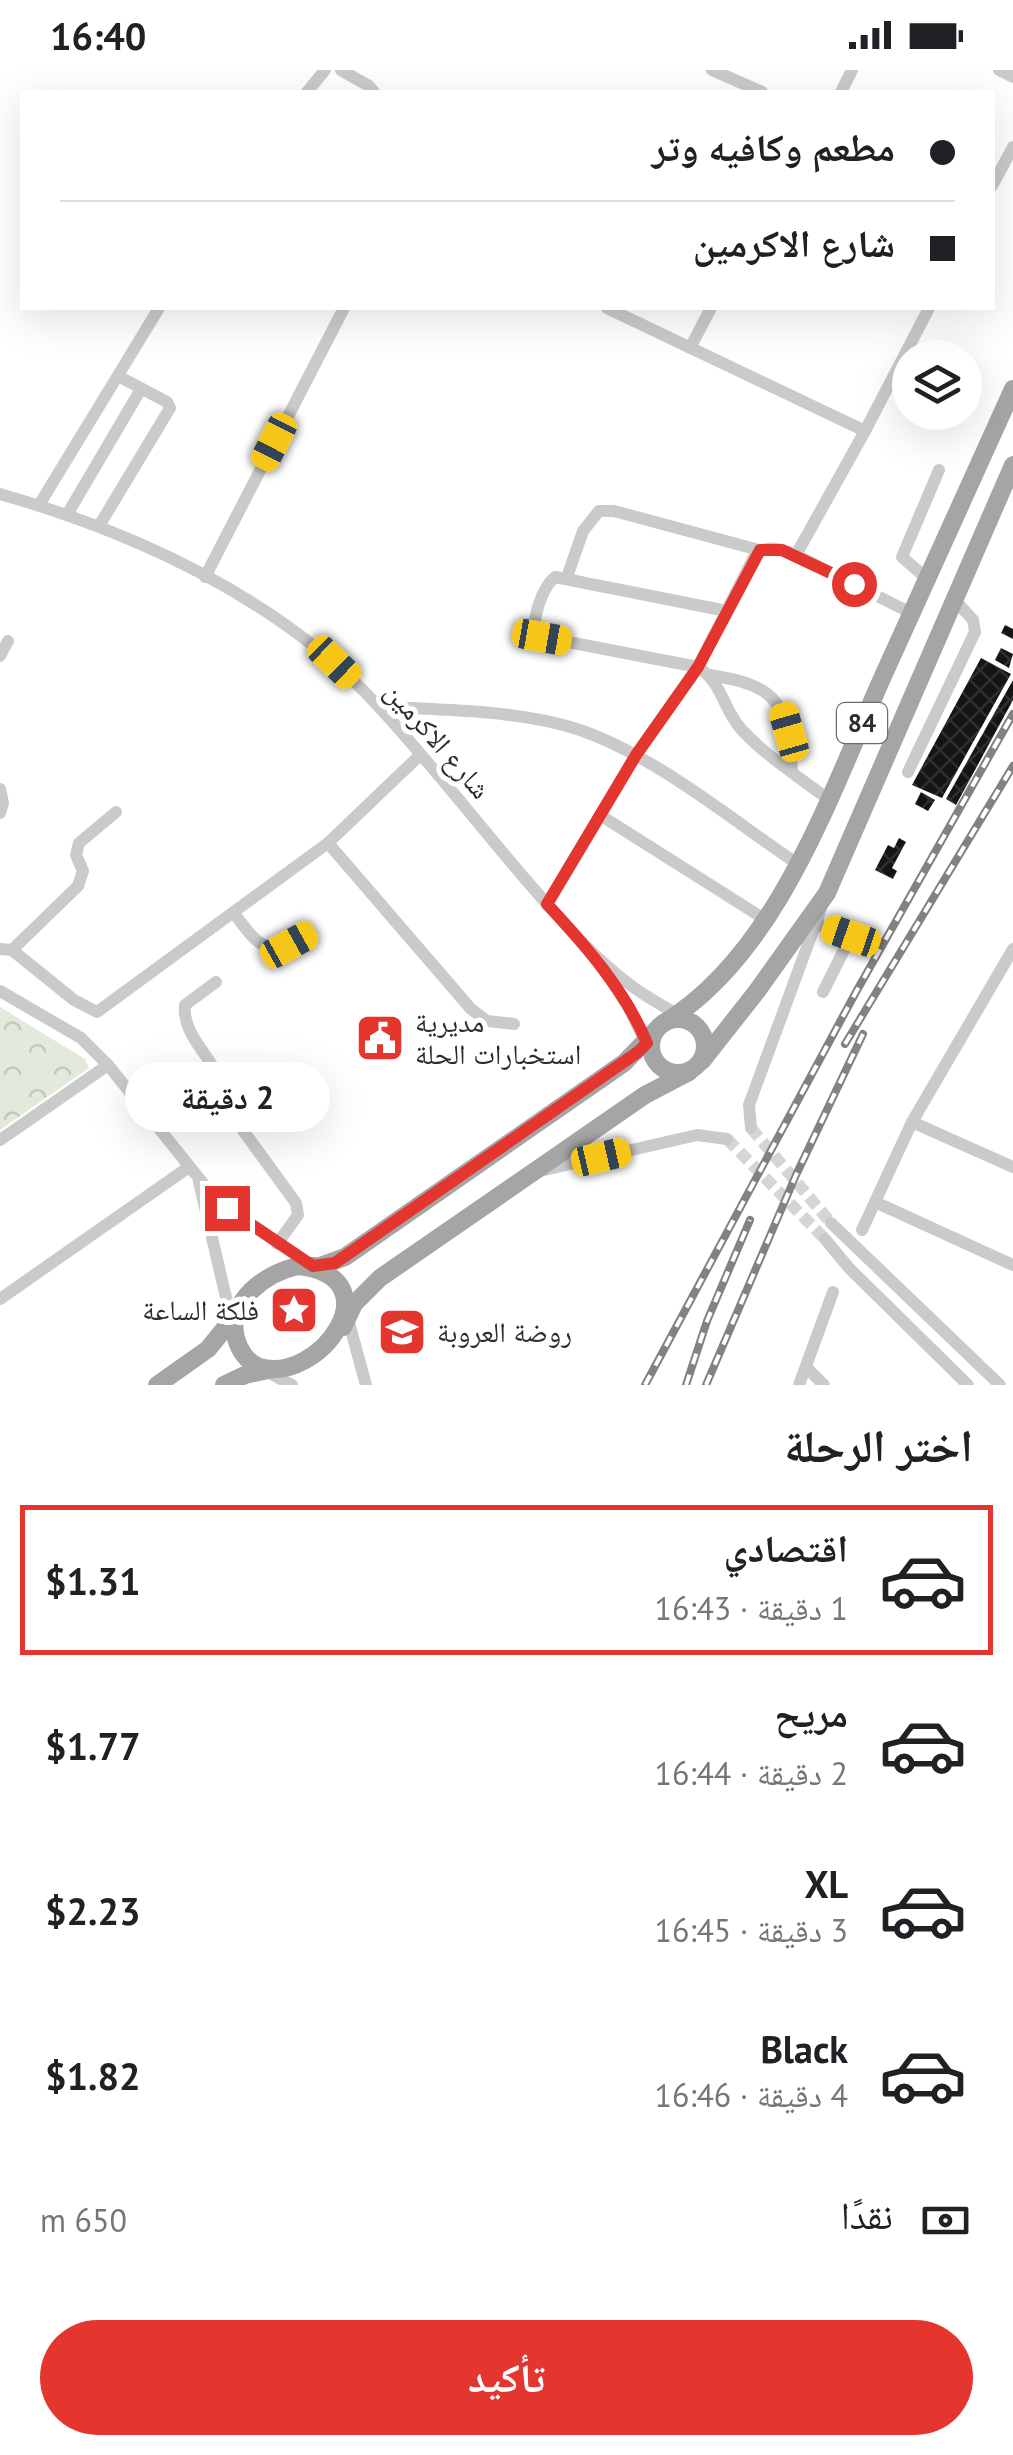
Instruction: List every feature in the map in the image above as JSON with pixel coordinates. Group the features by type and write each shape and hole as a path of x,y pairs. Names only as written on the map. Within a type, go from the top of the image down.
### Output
{"main road":[{"name":"84","path":"157,1385 208,1349 234,1322 239,1305 259,1285 284,1269 313,1268 345,1257 624,1063 700,998 766,920 799,865 1013,389"},
{"name":"84","path":"224,1385 264,1369 289,1371 305,1364 336,1340 354,1304 380,1278 645,1095 695,1066 757,991 827,893 1013,465"},
{"path":"936,557 948,572 965,571"},
{"path":"914,607 933,600 945,616"},
{"path":"665,1031 704,1036 705,1052 695,1066 672,1073 664,1070 665,1031"},
{"path":"313,1268 338,1285 346,1319"},
{"path":"234,1322 238,1348 264,1369"}],"street":[{"path":"309,90 324,70"},
{"path":"342,70 372,90"},
{"path":"712,70 757,90"},
{"path":"999,70 1013,78"},
{"path":"995,180 1013,147"},
{"path":"39,505 159,310"},
{"path":"205,578 343,310"},
{"path":"611,310 865,432"},
{"path":"690,348 710,310"},
{"path":"796,555 929,310"},
{"path":"99,526 170,408 166,402 118,376"},
{"path":"68,513 141,388"},
{"path":"926,578 902,557 939,470"},
{"name":"شارع الاكرمين","path":"0,494 68,513 205,578 264,611 334,662 379,706 547,904 593,954 631,986 665,1031"},
{"path":"567,577 582,531 599,511 614,511 760,550 768,548 796,555 914,607"},
{"path":"547,904 636,755 704,671 727,611 760,550"},
{"path":"727,611 555,577 545,588 533,626 542,637 738,679 771,696 782,710 789,732 792,771"},
{"path":"908,772 975,632 973,620 953,598"},
{"path":"0,656 8,641"},
{"path":"704,671 738,727 828,800"},
{"path":"379,706 536,719 579,730 636,755 799,865"},
{"path":"116,812 79,844 76,855 83,870 78,886 6,949 74,1000 97,1012 328,843 420,756"},
{"path":"0,789 0,813"},
{"path":"600,815 766,920"},
{"path":"328,843 471,1009 487,1022 514,1024"},
{"path":"751,1128 750,1105 827,893"},
{"path":"234,913 256,943 266,948 289,945 310,933"},
{"path":"816,924 851,936 823,992"},
{"path":"862,1230 912,1122 1013,948"},
{"name":"شارع الاكرمين","path":"593,954 628,1006 665,1031"},
{"path":"216,982 185,1006 185,1021 224,1084 223,1103 296,1203 298,1215 277,1244"},
{"path":"0,991 81,1038 227,1208 313,1268"},
{"path":"0,1140 108,1065"},
{"path":"912,1122 1010,1162"},
{"path":"532,1173 697,1135 727,1139"},
{"path":"0,1299 193,1171"},
{"path":"193,1171 234,1322"},
{"path":"875,1202 1013,1265"},
{"path":"832,1223 1000,1385"},
{"path":"825,1238 849,1268 968,1385"},
{"path":"799,1385 832,1292"},
{"path":"346,1319 366,1385"},
{"path":"806,1367 824,1385"},
{"path":"264,1369 292,1385"}],"green space":[{"path":"0,1007 85,1059 89,1068 0,1130"}],"building":[{"path":"1005,625 1013,629 1013,639 1001,633"},
{"path":"1001,648 1013,654 1009,668 995,660"},
{"path":"981,658 1011,674 942,798 912,785"},
{"path":"1013,680 1013,700 956,805 946,799"},
{"path":"921,792 935,800 928,811 915,804"},
{"path":"899,838 906,842 892,868 897,871 893,879 875,870 888,845 894,848"}],"tunnel":[{"path":"751,1128 831,1223"},
{"path":"727,1139 825,1239"}],"railway":[{"path":"645,1385 856,992 1013,714"},
{"path":"845,1044 1013,766"},
{"path":"706,1385 796,1175 863,1034"},
{"path":"686,1385 707,1321 750,1220"}],"place":[{"name":"مديرية استخبارات الحلة","path":"380,1038"},
{"name":"فلكة الساعة","path":"294,1310"},
{"name":"روضة العروبة","path":"402,1332"}],"route":[{"path":"227,1208 313,1266 335,1263 638,1052 647,1043 628,1006 593,954 547,904 636,755 698,667 760,550 768,548 796,555 854,584"}]}
